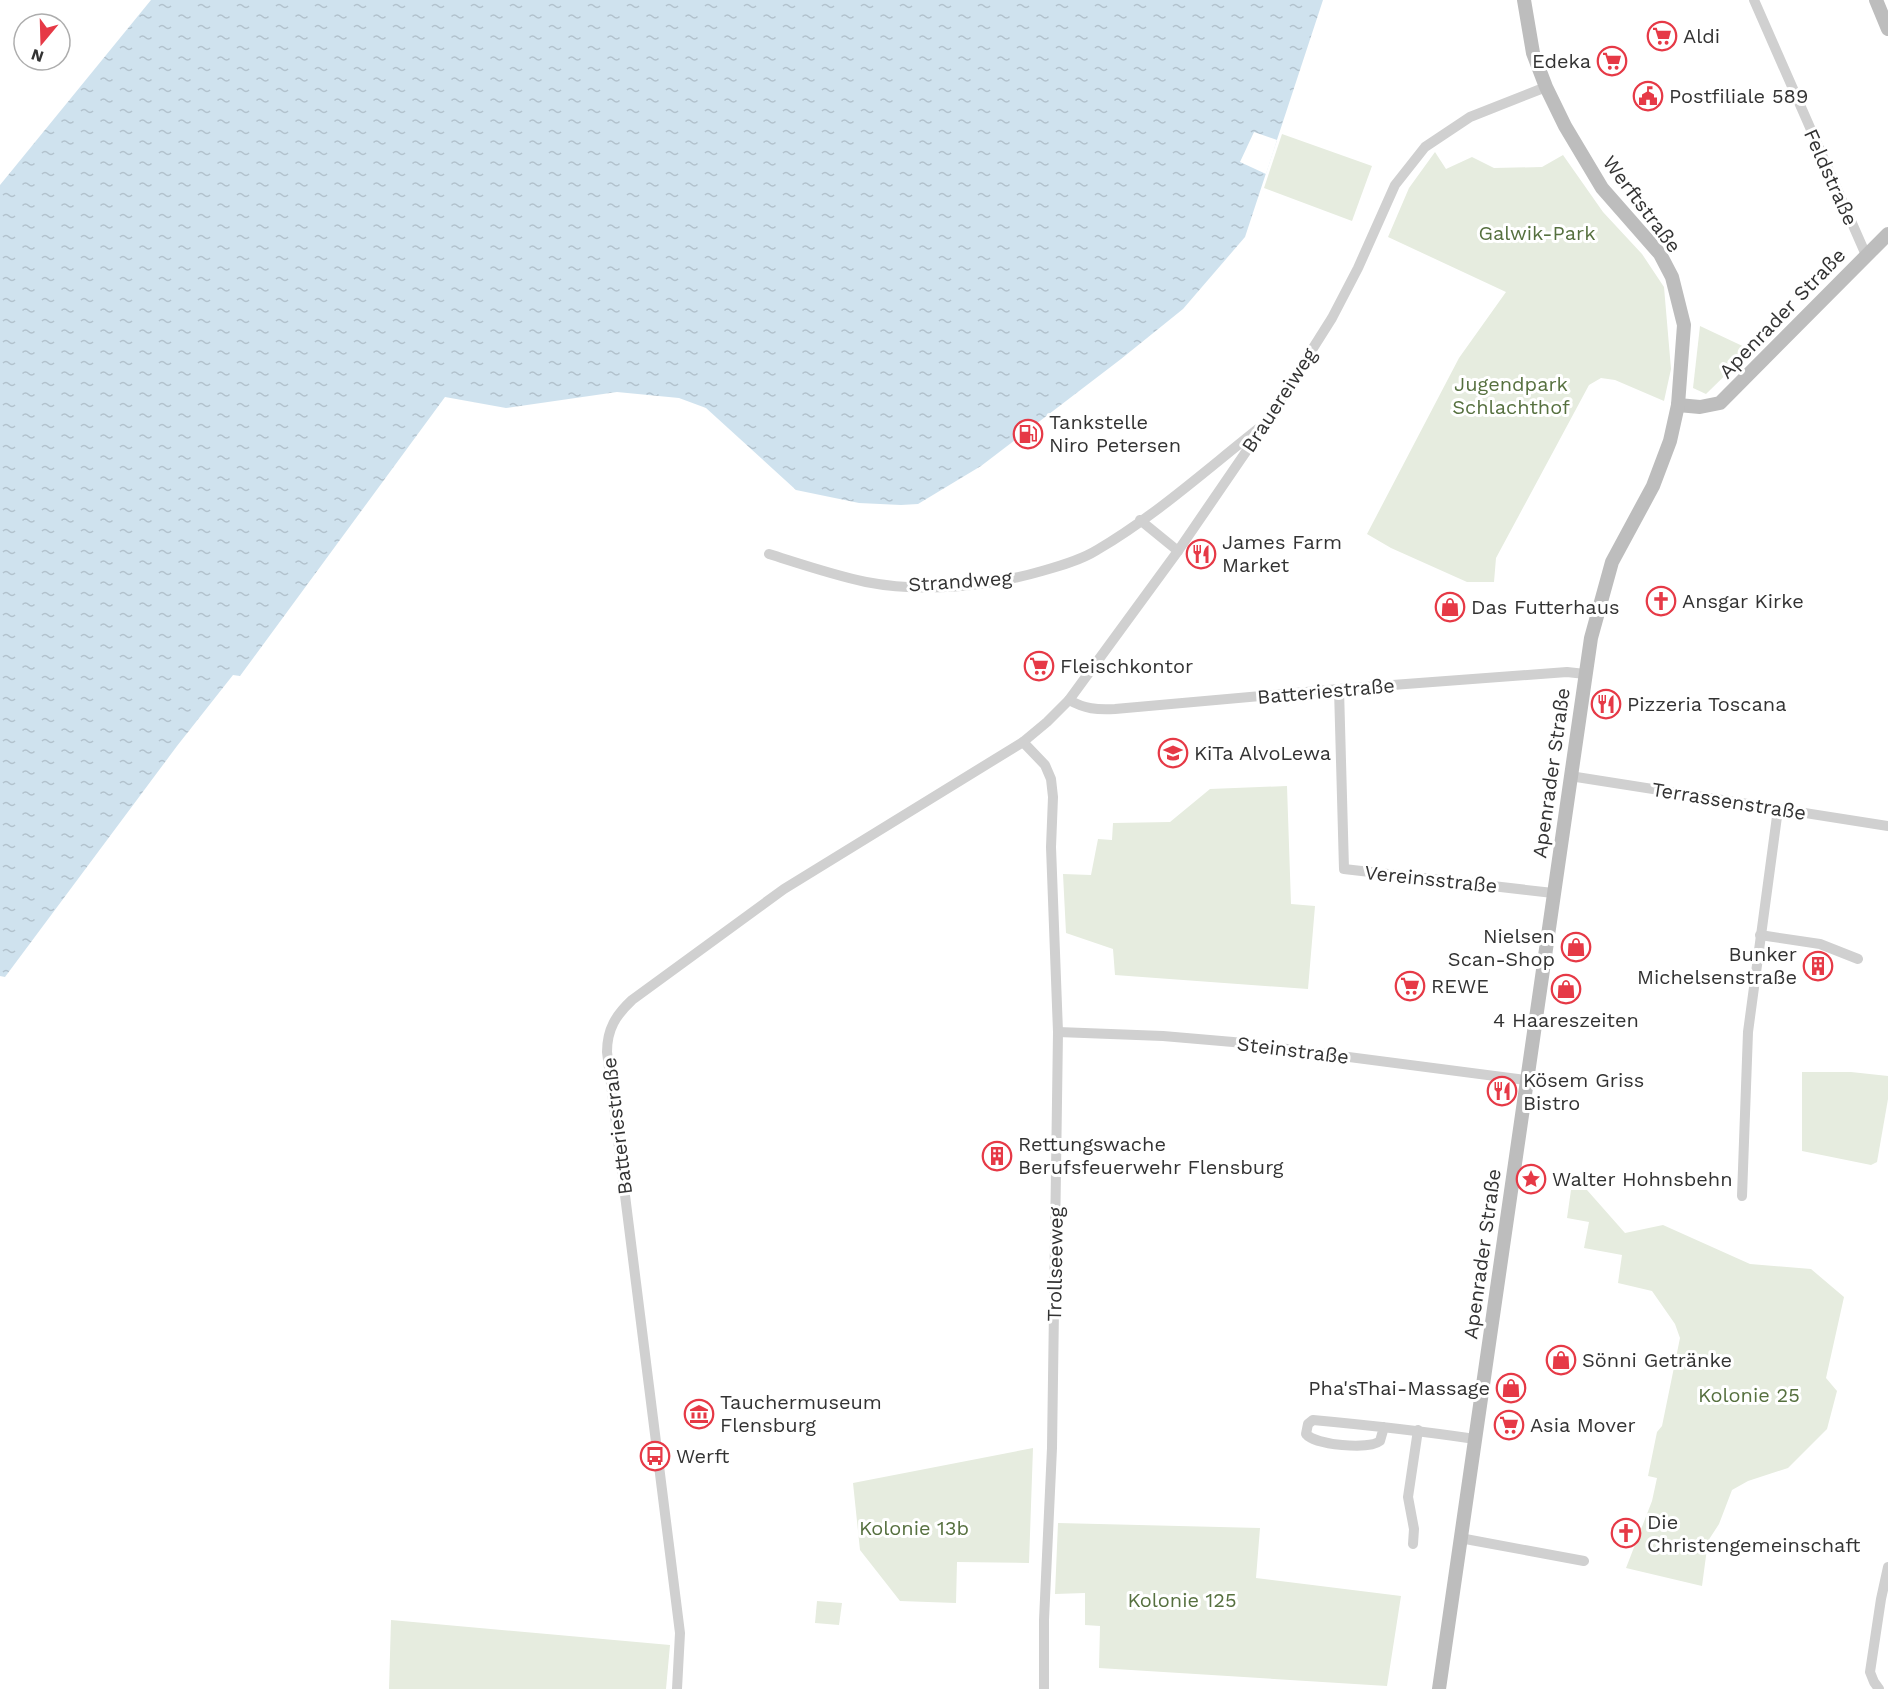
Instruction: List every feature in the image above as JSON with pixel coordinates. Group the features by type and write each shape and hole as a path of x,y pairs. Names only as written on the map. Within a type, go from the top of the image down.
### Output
{"main road":[{"name":"Werftstraße","path":"1524,0 1533,53 1565,126 1602,188 1660,254 1672,277 1684,325 1683,367 1678,405"},
{"path":"1876,0 1888,29"},
{"name":"Apenrader Straße","path":"1438,1689 1585,674 1591,638 1612,562 1653,486 1670,441 1678,405 1700,407 1720,403 1888,234"}],"street":[{"name":"Feldstraße","path":"1754,0 1866,255"},
{"name":"Brauereiweg","path":"1023,742 1069,700 1178,551 1267,421 1336,310 1359,268 1395,185 1425,147 1470,117 1546,87"},
{"name":"Strandweg","path":"769,554 867,582 904,586 990,584 1020,578 1061,566 1096,551 1156,510 1267,421"},
{"path":"1140,520 1178,551"},
{"name":"Batteriestraße","path":"1069,700 1081,707 1105,710 1339,689 1567,672 1585,674"},
{"name":"Vereinsstraße","path":"1339,689 1344,869 1553,893"},
{"name":"Batteriestraße","path":"677,1689 680,1633 607,1038 621,1011 632,1000 766,901 1023,742"},
{"name":"Trollseeweg","path":"1023,742 1045,765 1051,779 1053,797 1051,847 1058,1032 1053,1436 1044,1620 1044,1689"},
{"name":"Terrassenstraße","path":"1570,776 1888,826"},
{"path":"1743,1196 1748,1032 1778,809"},
{"path":"1760,935 1820,944 1857,959"},
{"name":"Steinstraße","path":"1058,1032 1201,1039 1526,1080"},
{"path":"1384,1427 1380,1442 1368,1446 1316,1441 1306,1434 1308,1424 1313,1420 1418,1430 1475,1439"},
{"path":"1413,1545 1414,1529 1408,1497 1418,1430"},
{"path":"1460,1539 1584,1561"},
{"path":"1879,1689 1870,1672 1888,1567"}],"green space":[{"path":"1282,134 1372,166 1352,221 1264,188"},
{"path":"1435,152 1446,169 1472,157 1494,168 1542,167 1563,155 1603,212 1642,254 1664,287 1671,369 1664,401 1615,380 1601,378 1589,385 1496,558 1494,582 1467,582 1391,548 1367,534 1459,358 1506,292 1388,237 1409,188"},
{"path":"1700,326 1751,350 1706,394 1693,388"},
{"path":"1287,786 1291,904 1315,906 1308,989 1115,975 1113,949 1066,933 1063,874 1091,875 1098,839 1112,840 1113,823 1170,822 1210,789"},
{"path":"1802,1072 1851,1072 1888,1076 1888,1099 1877,1162 1871,1165 1802,1151"},
{"name":"Kolonie 25","path":"1571,1190 1587,1190 1625,1233 1663,1225 1750,1264 1811,1269 1844,1297 1826,1378 1837,1391 1827,1429 1788,1468 1748,1481 1732,1490 1719,1524 1708,1541 1702,1586 1626,1568 1652,1501 1657,1478 1648,1476 1657,1432 1662,1426 1680,1338 1675,1324 1652,1291 1618,1283 1622,1255 1584,1248 1589,1222 1567,1218"},
{"name":"Kolonie 13b","path":"1033,1448 1029,1563 957,1562 956,1603 900,1601 860,1550 853,1483"},
{"name":"Kolonie 125","path":"1058,1523 1260,1528 1256,1578 1401,1596 1387,1686 1099,1668 1100,1626 1085,1625 1085,1593 1055,1594"},
{"path":"817,1601 842,1603 839,1625 815,1623"},
{"path":"391,1620 670,1645 666,1689 389,1689"}],"water":[{"path":"151,0 1323,0 1245,237 1183,309 981,466 918,504 859,503 796,490 706,408 679,398 617,392 506,408 445,397 240,676 233,675 177,746 5,977 0,976 0,185"}],"pier":[{"path":"1254,132 1277,140 1266,174 1240,162"}],"place":[{"name":"Aldi","path":"1662,36"},
{"name":"Edeka","path":"1612,61"},
{"name":"Postfiliale 589","path":"1648,96"},
{"name":"Tankstelle Niro Petersen","path":"1028,434"},
{"name":"James Farm Market","path":"1201,554"},
{"name":"Ansgar Kirke","path":"1661,601"},
{"name":"Das Futterhaus","path":"1450,607"},
{"name":"Fleischkontor","path":"1039,666"},
{"name":"Pizzeria Toscana","path":"1606,704"},
{"name":"KiTa AlvoLewa","path":"1173,753"},
{"name":"Nielsen Scan-Shop","path":"1576,947"},
{"name":"Bunker Michelsenstraße","path":"1818,966"},
{"name":"REWE","path":"1410,986"},
{"name":"4 Haareszeiten","path":"1566,989"},
{"name":"Kösem Griss Bistro","path":"1502,1091"},
{"name":"Rettungswache Berufsfeuerwehr Flensburg","path":"997,1156"},
{"name":"Walter Hohnsbehn","path":"1531,1179"},
{"name":"Sönni Getränke","path":"1561,1360"},
{"name":"Pha'sThai-Massage","path":"1511,1388"},
{"name":"Tauchermuseum Flensburg","path":"699,1414"},
{"name":"Asia Mover","path":"1509,1425"},
{"name":"Werft","path":"655,1456"},
{"name":"Die Christengemeinschaft","path":"1626,1533"}],"park label":[{"name":"Galwik-Park","path":"1537,233"},
{"name":"Jugendpark Schlachthof","path":"1511,396"}]}
